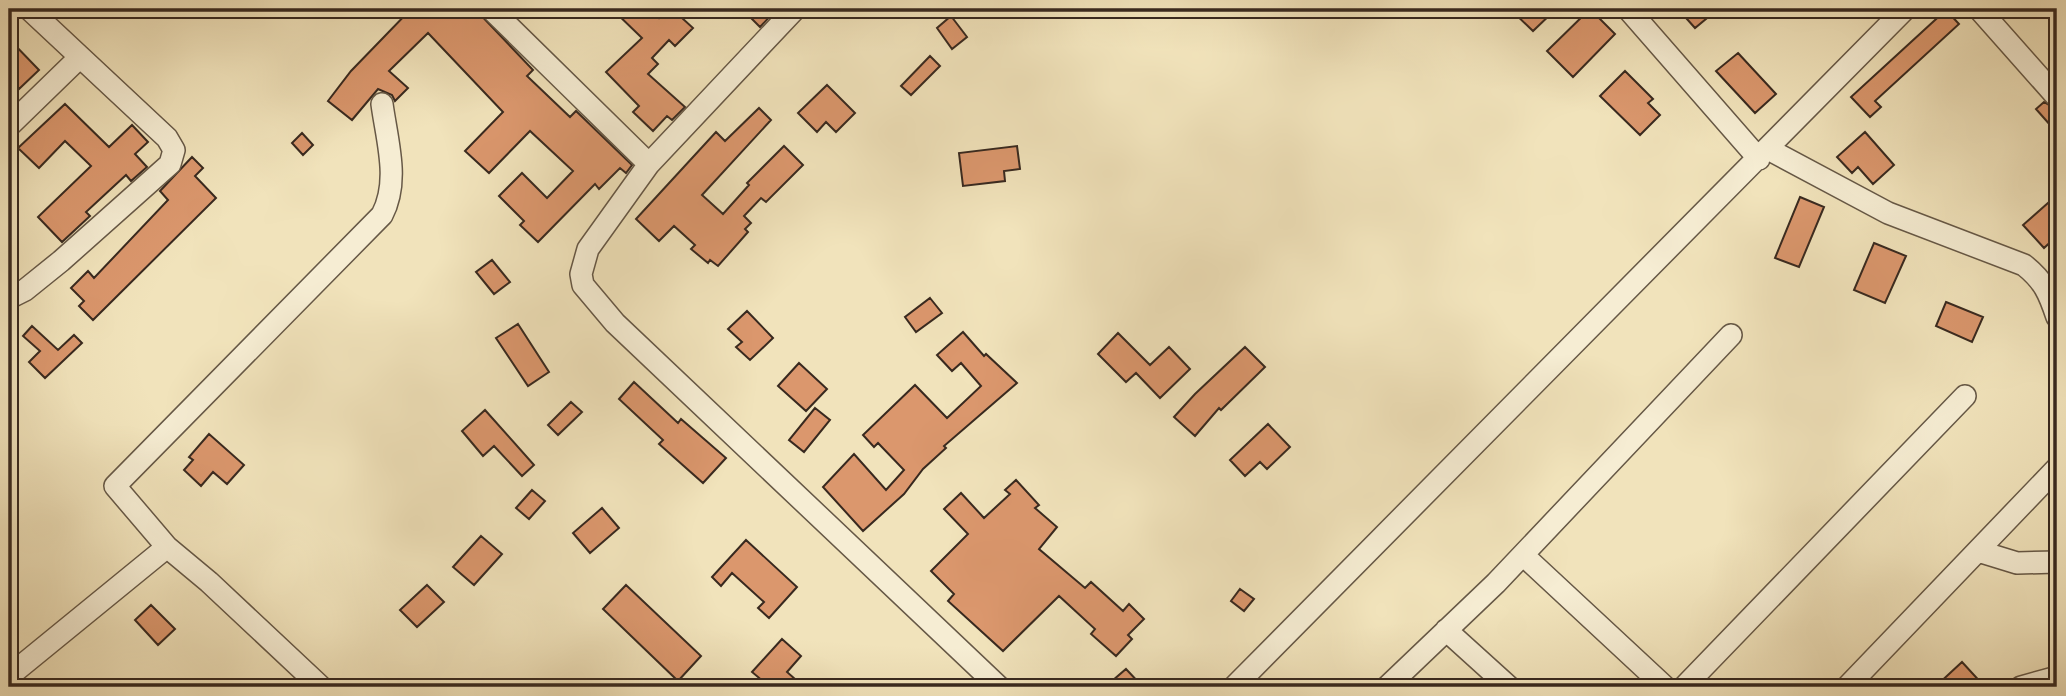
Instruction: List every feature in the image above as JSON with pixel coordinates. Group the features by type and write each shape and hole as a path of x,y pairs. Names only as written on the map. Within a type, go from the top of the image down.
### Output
{"street":[{"path":"9,298 25,290 61,261 170,164 174,150 167,138 29,9"},
{"path":"491,9 649,164"},
{"path":"795,9 649,164 588,249 581,274 583,285 615,323 999,687"},
{"path":"1628,9 1764,154 1888,213 2024,265 2051,283 2057,317"},
{"path":"1234,687 1905,9"},
{"path":"1979,9 2057,97"},
{"path":"9,127 79,58"},
{"path":"321,687 209,582 167,547 115,486 382,215 391,197 392,177 382,104"},
{"path":"1387,687 1523,555 1731,335"},
{"path":"1684,687 1965,396"},
{"path":"1847,687 2057,468"},
{"path":"9,676 167,547"},
{"path":"1978,551 2017,563 2057,562"},
{"path":"1523,555 1665,687"},
{"path":"1446,630 1509,687"},
{"path":"2021,687 2057,677"}],"building":[{"path":"411,9 475,9 533,70 527,76 570,117 576,111 632,165 626,173 620,168 599,189 595,184 538,242 520,225 524,221 499,196 522,173 547,198 573,171 530,131 489,173 465,151 503,112 428,33 389,71 408,88 395,101 392,95 378,89 352,120 328,101 351,71"},
{"path":"612,9 649,9 659,18 668,9 691,9 682,18 693,28 675,46 669,40 652,58 658,64 648,74 685,107 672,120 667,116 653,131 633,112 639,106 606,72 642,38"},
{"path":"742,9 777,9 760,27"},
{"path":"1510,9 1556,9 1533,31"},
{"path":"1590,9 1615,34 1573,77 1547,51"},
{"path":"1678,9 1718,9 1695,28"},
{"path":"1946,10 1959,24 1875,101 1881,107 1870,117 1851,97"},
{"path":"951,16 967,37 952,49 937,28"},
{"path":"9,39 39,70 19,89 9,78"},
{"path":"1738,53 1776,94 1755,113 1716,71"},
{"path":"930,56 940,66 911,95 901,86"},
{"path":"1625,71 1653,99 1648,103 1660,115 1640,135 1600,96"},
{"path":"827,85 855,113 836,132 826,122 817,132 798,113"},
{"path":"2044,102 2057,110 2057,120 2051,126 2036,109"},
{"path":"65,104 109,147 132,125 148,142 135,154 147,167 131,181 126,175 86,212 90,216 62,242 38,217 91,166 65,141 39,168 18,148"},
{"path":"759,108 771,120 702,195 723,214 749,185 747,183 784,146 803,165 766,202 761,198 744,216 751,223 745,229 748,232 718,266 710,260 708,263 691,249 695,245 674,226 659,241 636,219 716,132 725,141"},
{"path":"1865,132 1894,165 1873,184 1858,167 1852,173 1837,157"},
{"path":"302,133 313,145 303,155 292,143"},
{"path":"1017,146 1020,169 1004,171 1005,181 963,186 959,153"},
{"path":"192,157 203,168 195,176 216,198 93,320 79,306 84,301 71,288 88,271 94,278 168,200 160,191"},
{"path":"2057,195 2057,236 2044,248 2023,225"},
{"path":"1800,197 1824,207 1799,267 1775,258"},
{"path":"1874,243 1906,256 1885,303 1854,290"},
{"path":"492,260 510,282 494,294 476,272"},
{"path":"930,298 942,313 916,332 905,317"},
{"path":"1946,302 1983,317 1972,342 1936,326"},
{"path":"747,311 773,338 750,360 736,347 742,342 728,329"},
{"path":"518,324 549,372 528,386 496,338"},
{"path":"32,326 58,350 74,335 82,343 45,378 29,362 40,351 23,336"},
{"path":"963,332 984,356 986,354 1017,383 944,446 946,448 923,469 904,494 863,531 823,487 854,454 886,490 904,470 878,443 874,447 863,435 915,385 947,418 981,386 961,363 952,371 937,355"},
{"path":"1118,333 1150,365 1169,347 1190,369 1160,398 1136,373 1126,382 1098,354"},
{"path":"1245,347 1265,367 1221,410 1219,408 1195,436 1174,417"},
{"path":"799,363 827,389 806,411 778,386"},
{"path":"634,382 678,423 681,419 726,458 703,483 659,444 663,440 619,399"},
{"path":"571,402 582,412 558,435 548,425"},
{"path":"815,408 830,420 804,452 789,440"},
{"path":"485,410 534,465 522,476 494,446 483,456 462,431"},
{"path":"1268,424 1290,447 1267,469 1260,462 1245,476 1230,460"},
{"path":"209,434 244,465 227,484 213,472 201,486 184,470 193,460 189,457"},
{"path":"1016,480 1039,505 1035,508 1057,527 1039,549 1085,588 1091,582 1123,611 1129,604 1144,619 1128,635 1132,639 1116,656 1091,634 1095,629 1059,596 1003,651 948,601 954,594 931,571 968,534 944,509 961,493 984,518 1010,494 1005,490"},
{"path":"532,490 545,501 529,519 516,508"},
{"path":"602,508 619,528 590,553 573,533"},
{"path":"481,536 502,554 474,585 453,567"},
{"path":"746,540 797,587 769,618 758,608 764,602 732,573 721,586 712,577"},
{"path":"427,585 444,602 417,627 400,610"},
{"path":"626,585 701,656 678,681 603,609"},
{"path":"1240,589 1254,599 1244,611 1231,601"},
{"path":"151,605 175,629 158,645 135,620"},
{"path":"782,639 801,656 787,672 795,679 787,687 770,687 752,672"},
{"path":"1962,662 1985,687 1935,687"},
{"path":"1126,669 1143,687 1105,687"}]}
